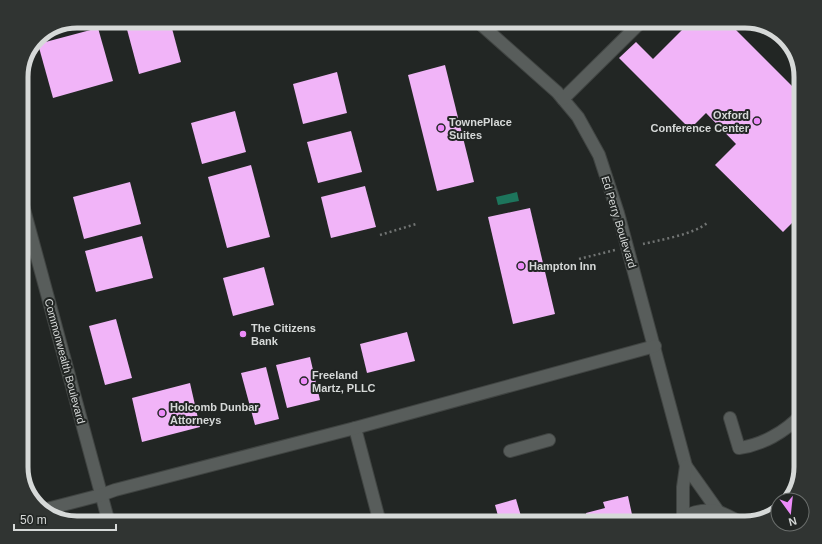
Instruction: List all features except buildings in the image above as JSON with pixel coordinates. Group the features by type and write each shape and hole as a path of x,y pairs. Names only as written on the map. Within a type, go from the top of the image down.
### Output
{"street":[{"name":"Ed Perry Boulevard","path":"485,28 557,92 578,118 599,155 618,213 655,346 686,466 680,516"},
{"path":"562,99 635,28"},
{"name":"Commonwealth Boulevard","path":"28,224 107,516"},
{"path":"50,508 355,428 655,346"},
{"path":"730,418 739,448 750,446 777,434 794,421"},
{"path":"355,428 378,516"},
{"path":"510,451 549,440"},
{"name":"Ed Perry Boulevard","path":"686,466 718,511"},
{"path":"687,516 694,512 705,511 718,511 727,516"}],"path":[{"path":"643,244 667,239 703,227 707,222"},
{"path":"380,235 416,224"},
{"path":"578,259 616,250"}],"shaded area":[{"path":"517,192 519,201 498,205 496,197"}],"place":[{"name":"Oxford Conference Center","path":"757,121"},
{"name":"TownePlace Suites","path":"441,128"},
{"name":"Hampton Inn","path":"521,266"},
{"name":"The Citizens Bank","path":"243,334"},
{"name":"Freeland Martz, PLLC","path":"304,381"},
{"name":"Holcomb Dunbar Attorneys","path":"162,413"}]}
